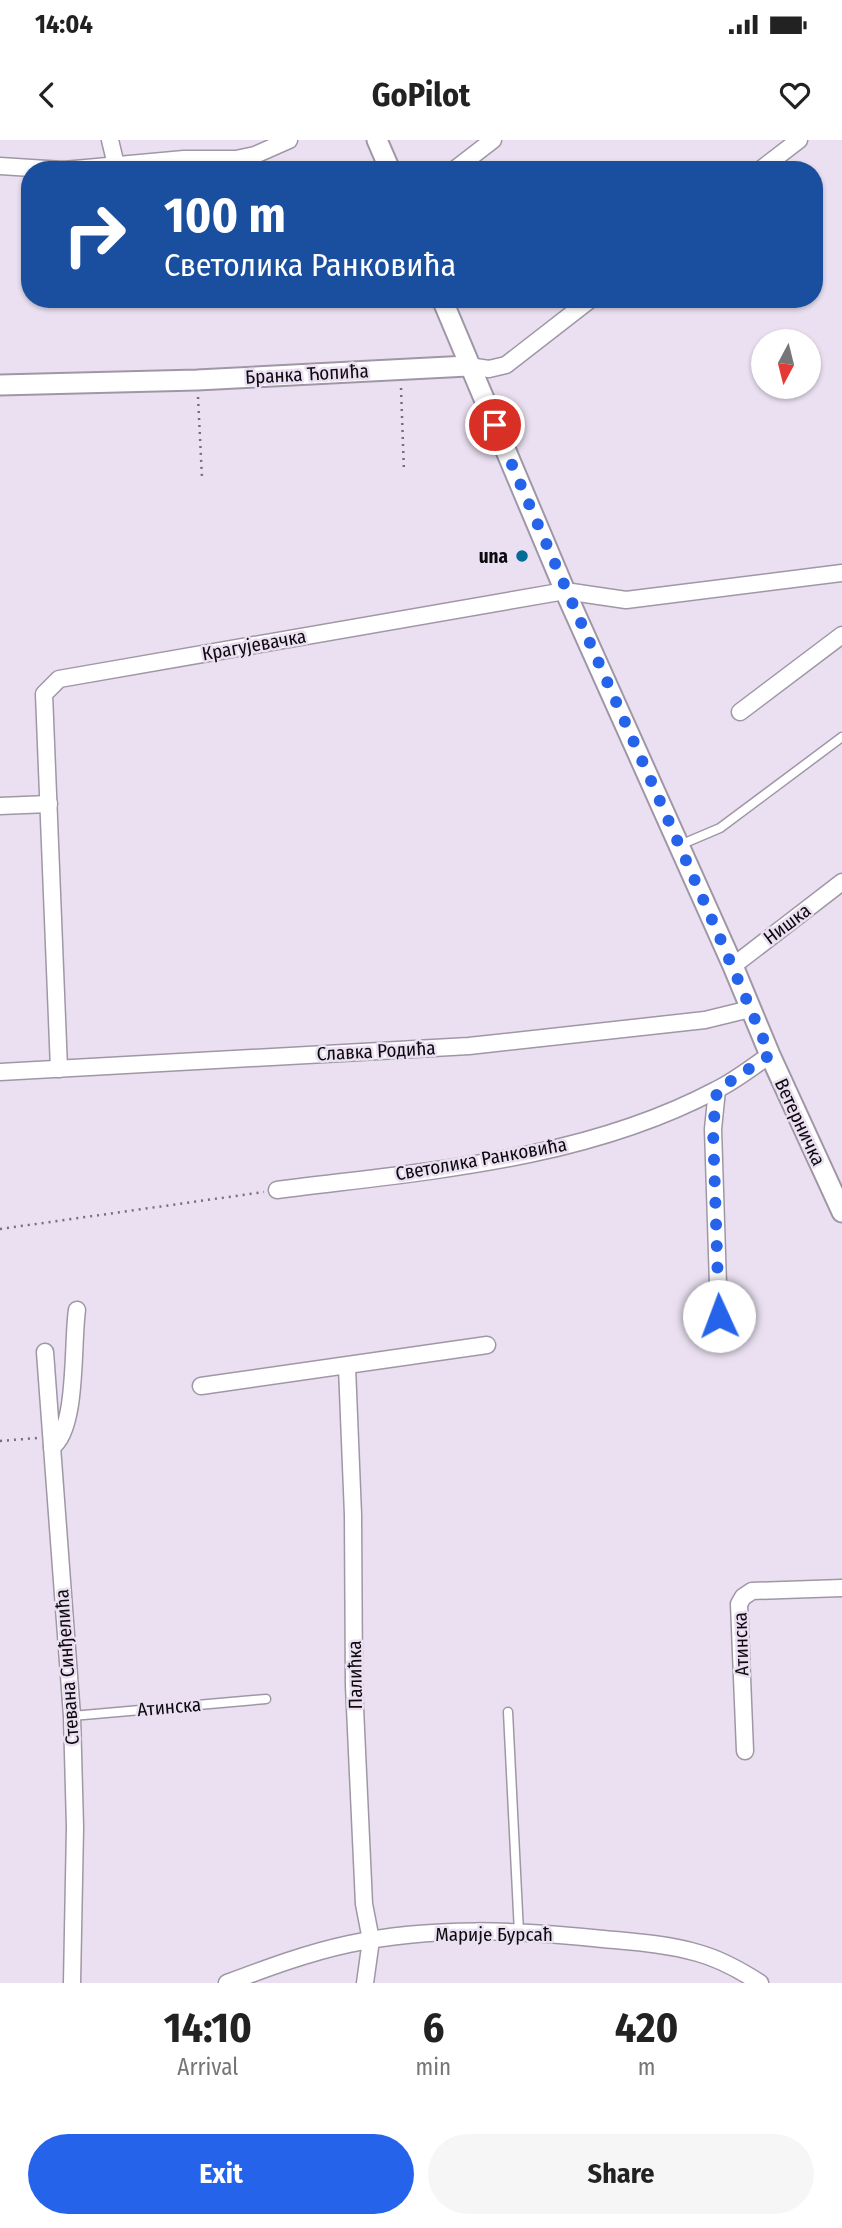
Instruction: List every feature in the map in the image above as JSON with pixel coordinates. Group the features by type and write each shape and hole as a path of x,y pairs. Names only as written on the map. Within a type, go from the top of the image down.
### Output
{"street":[{"path":"110,140 115,161"},
{"path":"161,161 236,159 255,155 289,140"},
{"path":"377,140 386,161"},
{"path":"466,161 493,140"},
{"path":"772,161 799,140"},
{"path":"0,166 21,167"},
{"name":"Ветерничка","path":"445,308 565,591 842,1212"},
{"name":"Бранка Ћопића","path":"0,385 197,380 468,366 489,369 506,365 579,308"},
{"name":"Крагујевачка","path":"59,1069 44,694 59,679 565,591 626,600 842,573"},
{"path":"740,712 842,635"},
{"path":"0,806 49,804"},
{"name":"Нишка","path":"733,965 842,882"},
{"name":"Славка Родића","path":"0,1072 468,1046 705,1020 750,1009"},
{"name":"Светолика Ранковића","path":"277,1190 537,1154 653,1119 717,1090 770,1055"},
{"path":"717,1090 713,1129 719,1316"},
{"path":"51,1442 59,1442 64,1433 70,1407 77,1310"},
{"path":"201,1386 487,1345"},
{"name":"Стевана Синђелића","path":"45,1352 72,1716 75,1828 72,1983"},
{"name":"Палићка","path":"347,1367 353,1515 355,1699 364,1905 371,1940 365,1983"},
{"name":"Атинска","path":"745,1751 739,1604 743,1597 752,1591 842,1588"},
{"name":"Марије Бурсаћ","path":"230,1983 309,1953 371,1940 450,1932 566,1935 667,1946 699,1953 728,1964 760,1983"}],"lane":[{"path":"680,845 720,828 842,737"},
{"name":"Атинска","path":"72,1716 266,1699"},
{"path":"508,1712 520,1933"}],"path":[{"path":"400,370 404,472"},
{"path":"197,380 202,478"},
{"path":"0,1229 277,1190"},
{"path":"0,1441 51,1442"}],"place":[{"name":"una","path":"522,556"}],"route":[{"path":"495,425 565,591 680,845 770,1055 717,1090 713,1129 719,1316"}]}
